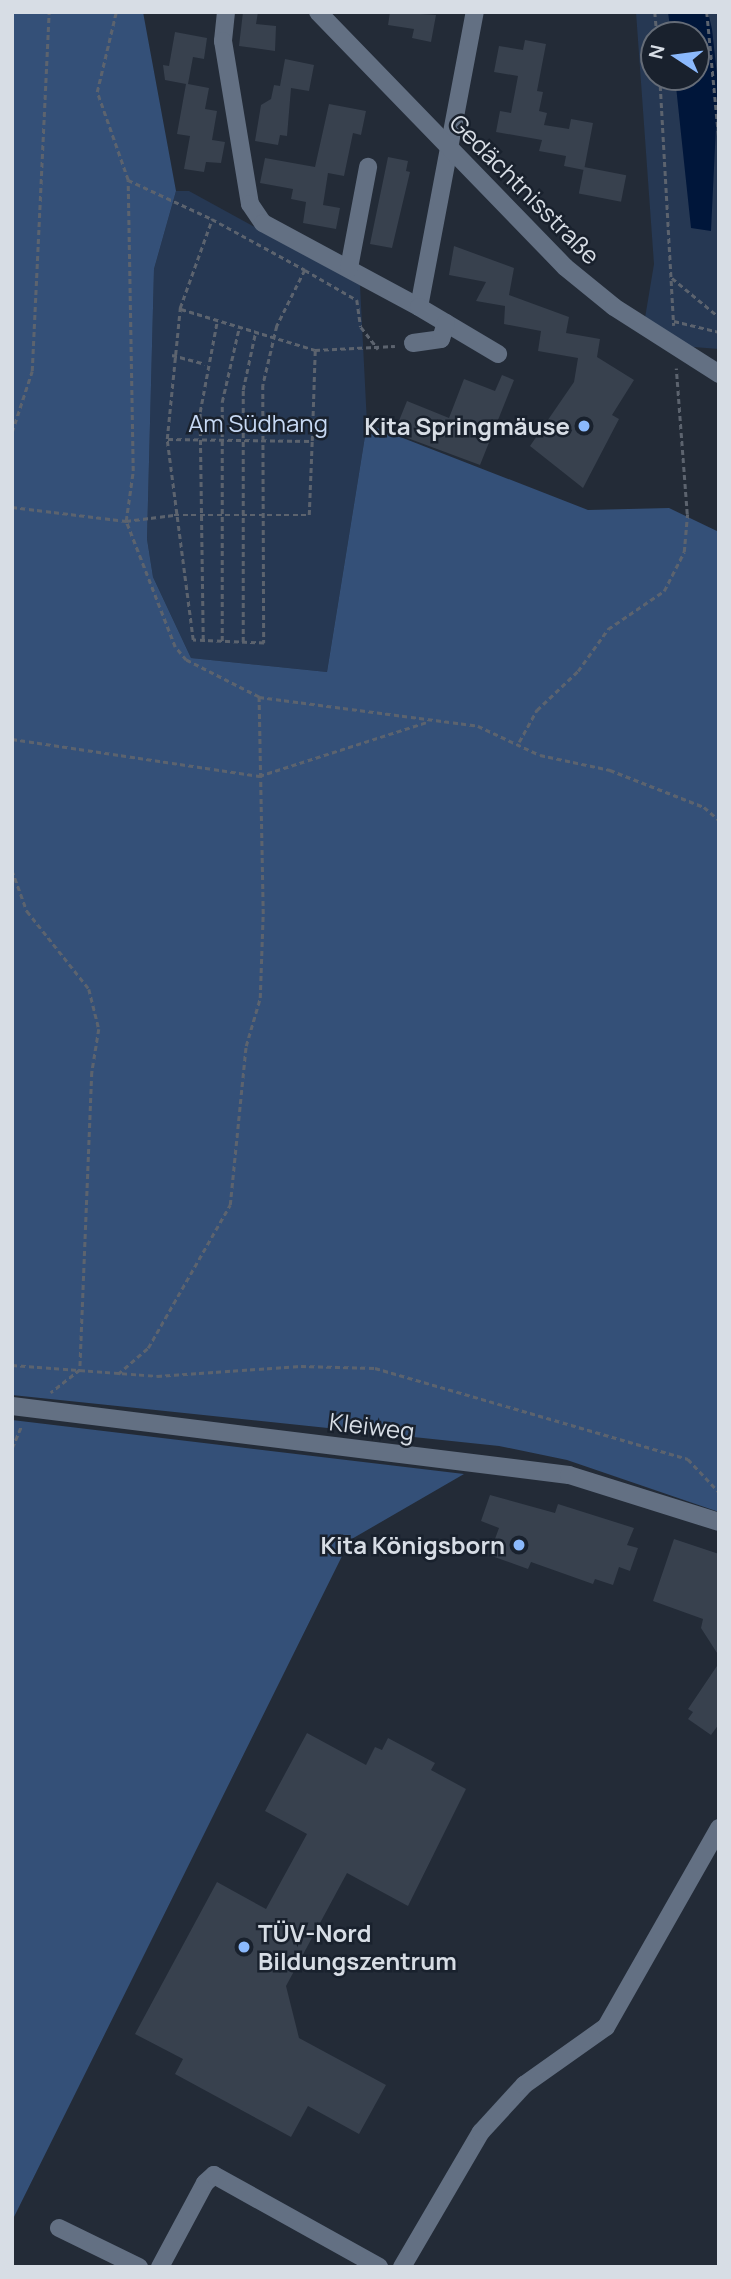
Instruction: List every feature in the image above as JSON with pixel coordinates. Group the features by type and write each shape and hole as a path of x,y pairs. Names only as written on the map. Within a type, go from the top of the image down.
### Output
{"street":[{"path":"226,12 223,41 250,204 263,223 419,307 498,354"},
{"name":"Gedächtnisstraße","path":"318,12 452,152 583,282 674,347 719,374"},
{"path":"419,307 452,152 475,12"},
{"path":"349,268 368,167"},
{"path":"412,343 441,339 446,323"},
{"name":"Kleiweg","path":"12,1406 569,1475 719,1522"},
{"path":"402,2267 481,2132 524,2085 606,2026 719,1828"},
{"path":"159,2267 205,2183 214,2175 379,2267"},
{"path":"59,2228 139,2267"}],"path":[{"path":"12,432 32,372 49,12"},
{"path":"116,12 97,92 128,180 133,471 126,521 175,647 186,660 259,697 386,710 427,722 478,726 519,742 540,755 610,770 704,807 719,820"},
{"path":"707,12 719,139"},
{"path":"661,91 674,314"},
{"path":"128,180 212,219 357,300 361,327 378,349"},
{"path":"212,219 180,308 172,355 167,439 174,515 193,639 264,643 263,385 273,339 305,270"},
{"path":"672,278 719,317"},
{"path":"180,308 255,334 315,350 378,349 412,343"},
{"path":"203,640 199,439 205,364 217,321"},
{"path":"674,321 719,332"},
{"path":"222,641 221,440 225,373 239,328"},
{"path":"243,642 245,374 255,334"},
{"path":"519,742 537,710 578,671 608,629 664,591 684,552 687,514 674,347"},
{"path":"12,508 126,521 200,514 309,514 315,350"},
{"path":"172,355 205,364"},
{"path":"167,439 312,441"},
{"path":"118,1374 148,1348 230,1205 246,1046 260,998 259,697"},
{"path":"12,739 260,776 427,722"},
{"path":"12,870 27,911 89,989 99,1029 92,1072 80,1370"},
{"path":"12,1366 118,1374 300,1366 375,1368 688,1460 719,1492"}],"green space":[{"path":"636,12 719,12 719,349 681,346 644,324 654,264 642,91 710,91 710,21 640,21 640,68"},
{"name":"Am Südhang","path":"176,191 189,191 360,285 367,424 327,672 191,658 153,577 147,539 154,269"}],"shaded area":[{"path":"12,12 143,12 176,191 154,269 147,539 153,577 191,658 327,672 367,424 588,510 669,508 719,532 719,1512 567,1460 499,1446 12,1395"},
{"path":"668,12 708,12 712,29 718,84 711,231 691,228 676,91 710,91 710,21 669,21"},
{"path":"12,1420 464,1474 350,1540 12,2221"}],"building":[{"path":"243,12 258,12 256,24 276,26 275,51 239,46"},
{"path":"390,12 436,15 431,42 412,38 414,29 388,25"},
{"path":"175,32 207,38 204,59 193,57 188,84 209,88 205,109 217,111 212,140 225,142 221,163 206,162 204,172 184,169 190,136 177,134 186,84 165,80 163,65 169,66"},
{"path":"525,40 546,44 537,91 543,92 539,111 547,113 544,125 569,129 571,119 593,123 584,170 564,166 566,156 539,151 542,140 496,132 500,111 511,113 518,76 494,72 499,46 523,50"},
{"path":"285,59 314,65 309,91 291,88 287,136 280,135 278,145 255,141 261,105 271,99 274,85 280,86"},
{"path":"329,104 366,111 361,135 353,133 344,176 328,173 323,205 340,208 336,229 303,223 306,202 291,199 293,189 260,183 265,158 315,167"},
{"path":"388,157 408,161 406,171 410,172 392,248 370,244"},
{"path":"584,167 626,175 621,202 579,194"},
{"path":"454,246 514,268 509,295 569,317 566,333 600,339 597,357 634,380 612,415 619,419 583,488 530,446 574,382 578,358 538,351 541,331 504,324 505,306 476,301 486,282 449,275"},
{"path":"502,375 514,380 480,465 394,433 407,401 449,418 464,379 495,391"},
{"path":"490,1495 555,1513 558,1504 634,1528 627,1545 638,1548 630,1571 619,1567 613,1585 595,1579 593,1584 531,1562 528,1569 489,1555 499,1528 481,1521"},
{"path":"674,1539 719,1554 719,1656 701,1628 703,1619 653,1601"},
{"path":"719,1663 719,1724 711,1735 688,1719 693,1712 688,1709"},
{"name":"TÜV-Nord Bildungszentrum","path":"307,1733 366,1765 375,1747 382,1750 388,1738 435,1763 431,1770 466,1789 408,1906 347,1873 286,1986 299,2038 386,2085 359,2134 308,2106 291,2137 175,2074 183,2059 135,2034 217,1882 266,1909 307,1834 265,1811"}],"place":[{"name":"Kita Springmäuse","path":"584,426"},
{"name":"Kita Königsborn","path":"519,1545"},
{"name":"TÜV-Nord Bildungszentrum","path":"244,1947"}]}
